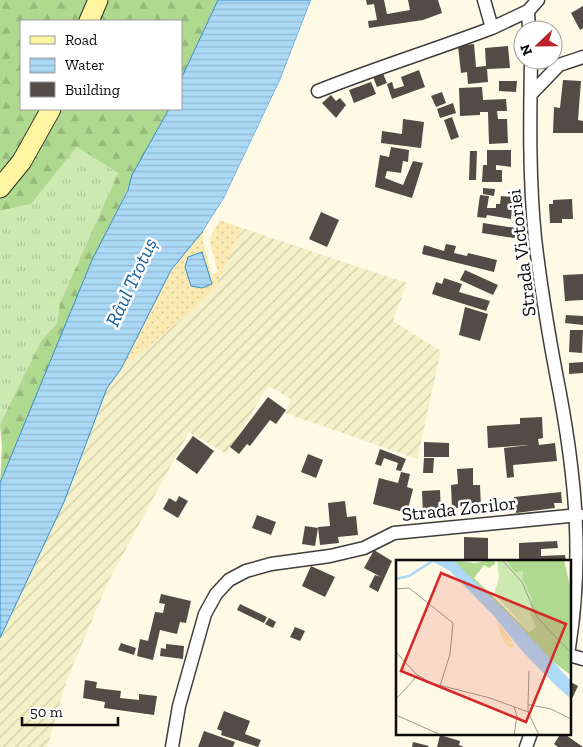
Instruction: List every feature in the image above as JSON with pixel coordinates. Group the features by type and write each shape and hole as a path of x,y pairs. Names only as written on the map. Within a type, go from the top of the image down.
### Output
{"main road":[{"path":"89,20 98,0"},
{"path":"0,188 22,161 50,110"}],"street":[{"path":"484,0 492,28"},
{"path":"318,92 373,68 425,54 492,28 528,11 538,0"},
{"path":"528,11 528,20"},
{"path":"531,94 559,64 583,57"},
{"name":"Strada Victoriei","path":"531,70 531,168 535,238 557,381 576,480 580,515 580,588 578,608 570,644"},
{"name":"Strada Zorilor","path":"172,747 178,706 205,614 216,594 229,580 246,571 271,564 330,556 364,548 394,533 580,515"},
{"path":"570,655 583,658"},
{"path":"526,747 531,734"}],"shaded area":[{"path":"242,228 407,283 393,321 441,351 417,459 285,413 291,399 268,386 227,454 189,432 109,580 66,682 47,747 0,747 0,638 64,502 107,388 121,369 195,308 216,286"}],"green space":[{"path":"0,0 218,0 182,77 182,20 20,20 20,110 168,110 100,247 0,483 2,447 0,424 41,341 57,323 60,303 118,173 77,147 31,204 0,211"},
{"path":"77,147 118,173 60,303 57,323 41,341 0,424 0,211 31,204"}],"sand":[{"path":"220,220 242,228 216,286 195,308 121,369 171,270 203,231 203,243 212,274 218,272 209,239"}],"water":[{"name":"Râul Trotuș","path":"218,0 311,0 280,80 224,198 203,231 171,270 121,369 107,388 64,502 0,638 0,483 92,260 128,190 132,175 168,110 182,110 182,77"},
{"path":"202,252 212,284 202,288 191,286 185,267 188,257"}],"pier":[{"path":"311,0 314,0 282,81 226,199 203,235 203,231 224,198 280,80"}],"building":[{"path":"366,0 384,0 387,14 410,10 408,0 438,0 442,13 423,20 369,28 368,21 377,20 374,4 367,5"},
{"path":"583,6 583,28 580,30 571,13"},
{"path":"474,44 476,67 486,66 485,48 508,46 510,68 487,69 488,82 468,84 467,72 461,73 458,46"},
{"path":"419,70 425,87 392,99 387,84 392,82 394,89 404,86 401,77"},
{"path":"382,71 387,83 377,87 372,74"},
{"path":"563,80 581,81 578,120 583,121 583,133 553,133 554,107 560,108"},
{"path":"499,81 517,81 516,92 499,91"},
{"path":"371,82 376,94 354,103 349,90"},
{"path":"482,87 483,100 506,99 507,111 497,111 498,119 507,119 508,143 489,144 488,112 480,112 480,115 460,116 459,88"},
{"path":"442,92 446,103 436,107 431,96"},
{"path":"331,95 336,101 340,98 346,105 336,118 322,103"},
{"path":"453,103 456,113 440,118 437,109"},
{"path":"452,117 459,137 451,140 444,120"},
{"path":"403,119 424,122 421,148 381,143 382,131 402,134"},
{"path":"391,147 409,150 408,162 403,161 401,173 387,171 385,178 403,185 413,161 423,163 412,198 375,187 380,155 389,157"},
{"path":"487,150 511,150 511,167 496,165 496,170 502,170 502,182 482,182 483,165 487,165"},
{"path":"470,151 477,151 476,180 469,180"},
{"path":"483,188 495,189 494,196 483,194"},
{"path":"480,195 489,196 487,208 496,208 496,204 500,204 501,196 513,197 511,219 487,215 486,218 477,217"},
{"path":"572,199 573,219 562,219 562,223 550,223 549,204 553,204 553,200"},
{"path":"321,212 339,220 327,247 309,239"},
{"path":"483,223 522,229 520,239 482,233"},
{"path":"446,244 456,246 454,253 467,256 468,253 497,260 494,272 422,254 424,245 444,251"},
{"path":"465,270 498,285 493,295 460,280"},
{"path":"583,274 583,300 565,301 563,275"},
{"path":"444,278 462,284 459,292 490,301 486,311 432,294 436,282 442,284"},
{"path":"465,307 488,314 480,341 459,335"},
{"path":"566,315 583,316 583,325 565,323"},
{"path":"570,330 583,330 582,353 569,352"},
{"path":"583,362 583,373 569,374 569,363"},
{"path":"268,397 286,410 276,424 270,420 250,446 247,444 239,454 230,447"},
{"path":"542,417 543,438 538,439 539,445 555,443 557,461 513,465 514,477 507,478 504,448 529,445 488,448 487,426 520,424 520,418"},
{"path":"193,436 214,451 197,474 176,459"},
{"path":"424,442 449,443 449,457 424,457"},
{"path":"380,449 406,459 401,471 396,470 398,463 384,458 381,466 375,464"},
{"path":"308,454 323,460 316,478 301,472"},
{"path":"424,458 434,458 433,473 423,473"},
{"path":"473,468 473,485 480,485 481,507 452,508 451,485 458,484 457,469"},
{"path":"401,472 410,474 407,487 413,489 407,513 373,504 379,478 398,483"},
{"path":"440,490 441,515 423,515 422,491"},
{"path":"561,492 562,503 554,503 555,508 516,513 514,497"},
{"path":"179,496 188,501 178,518 163,509 169,498 176,502"},
{"path":"345,501 347,517 356,516 358,535 338,537 339,543 320,545 318,527 330,526 328,503"},
{"path":"257,515 276,522 271,535 252,528"},
{"path":"305,526 318,528 315,546 302,544"},
{"path":"464,537 488,538 488,560 464,560"},
{"path":"557,541 558,548 541,549 541,556 565,555 566,560 519,560 519,543"},
{"path":"374,550 392,561 378,592 369,587 375,575 381,577 364,568"},
{"path":"311,566 335,577 325,597 302,586"},
{"path":"161,594 191,601 186,623 180,622 177,634 160,630 153,660 137,656 140,639 148,641 155,612 163,613 165,604 159,603"},
{"path":"240,604 267,617 264,623 237,610"},
{"path":"269,618 276,622 273,628 265,624"},
{"path":"295,627 305,631 300,641 290,637"},
{"path":"121,643 136,648 134,655 118,650"},
{"path":"166,644 184,646 183,659 160,656 161,648 166,649"},
{"path":"85,680 97,682 96,688 121,691 120,698 139,700 139,694 157,696 154,715 104,708 105,702 83,698"},
{"path":"570,682 578,686 570,703"},
{"path":"224,711 250,721 245,734 261,740 258,747 221,735 222,731 217,729"},
{"path":"204,731 235,742 233,747 198,747"},
{"path":"560,734 564,734 583,747 558,747 554,744"},
{"path":"440,735 460,741 459,745 464,747 437,747"},
{"path":"413,742 429,746 412,747"}]}
